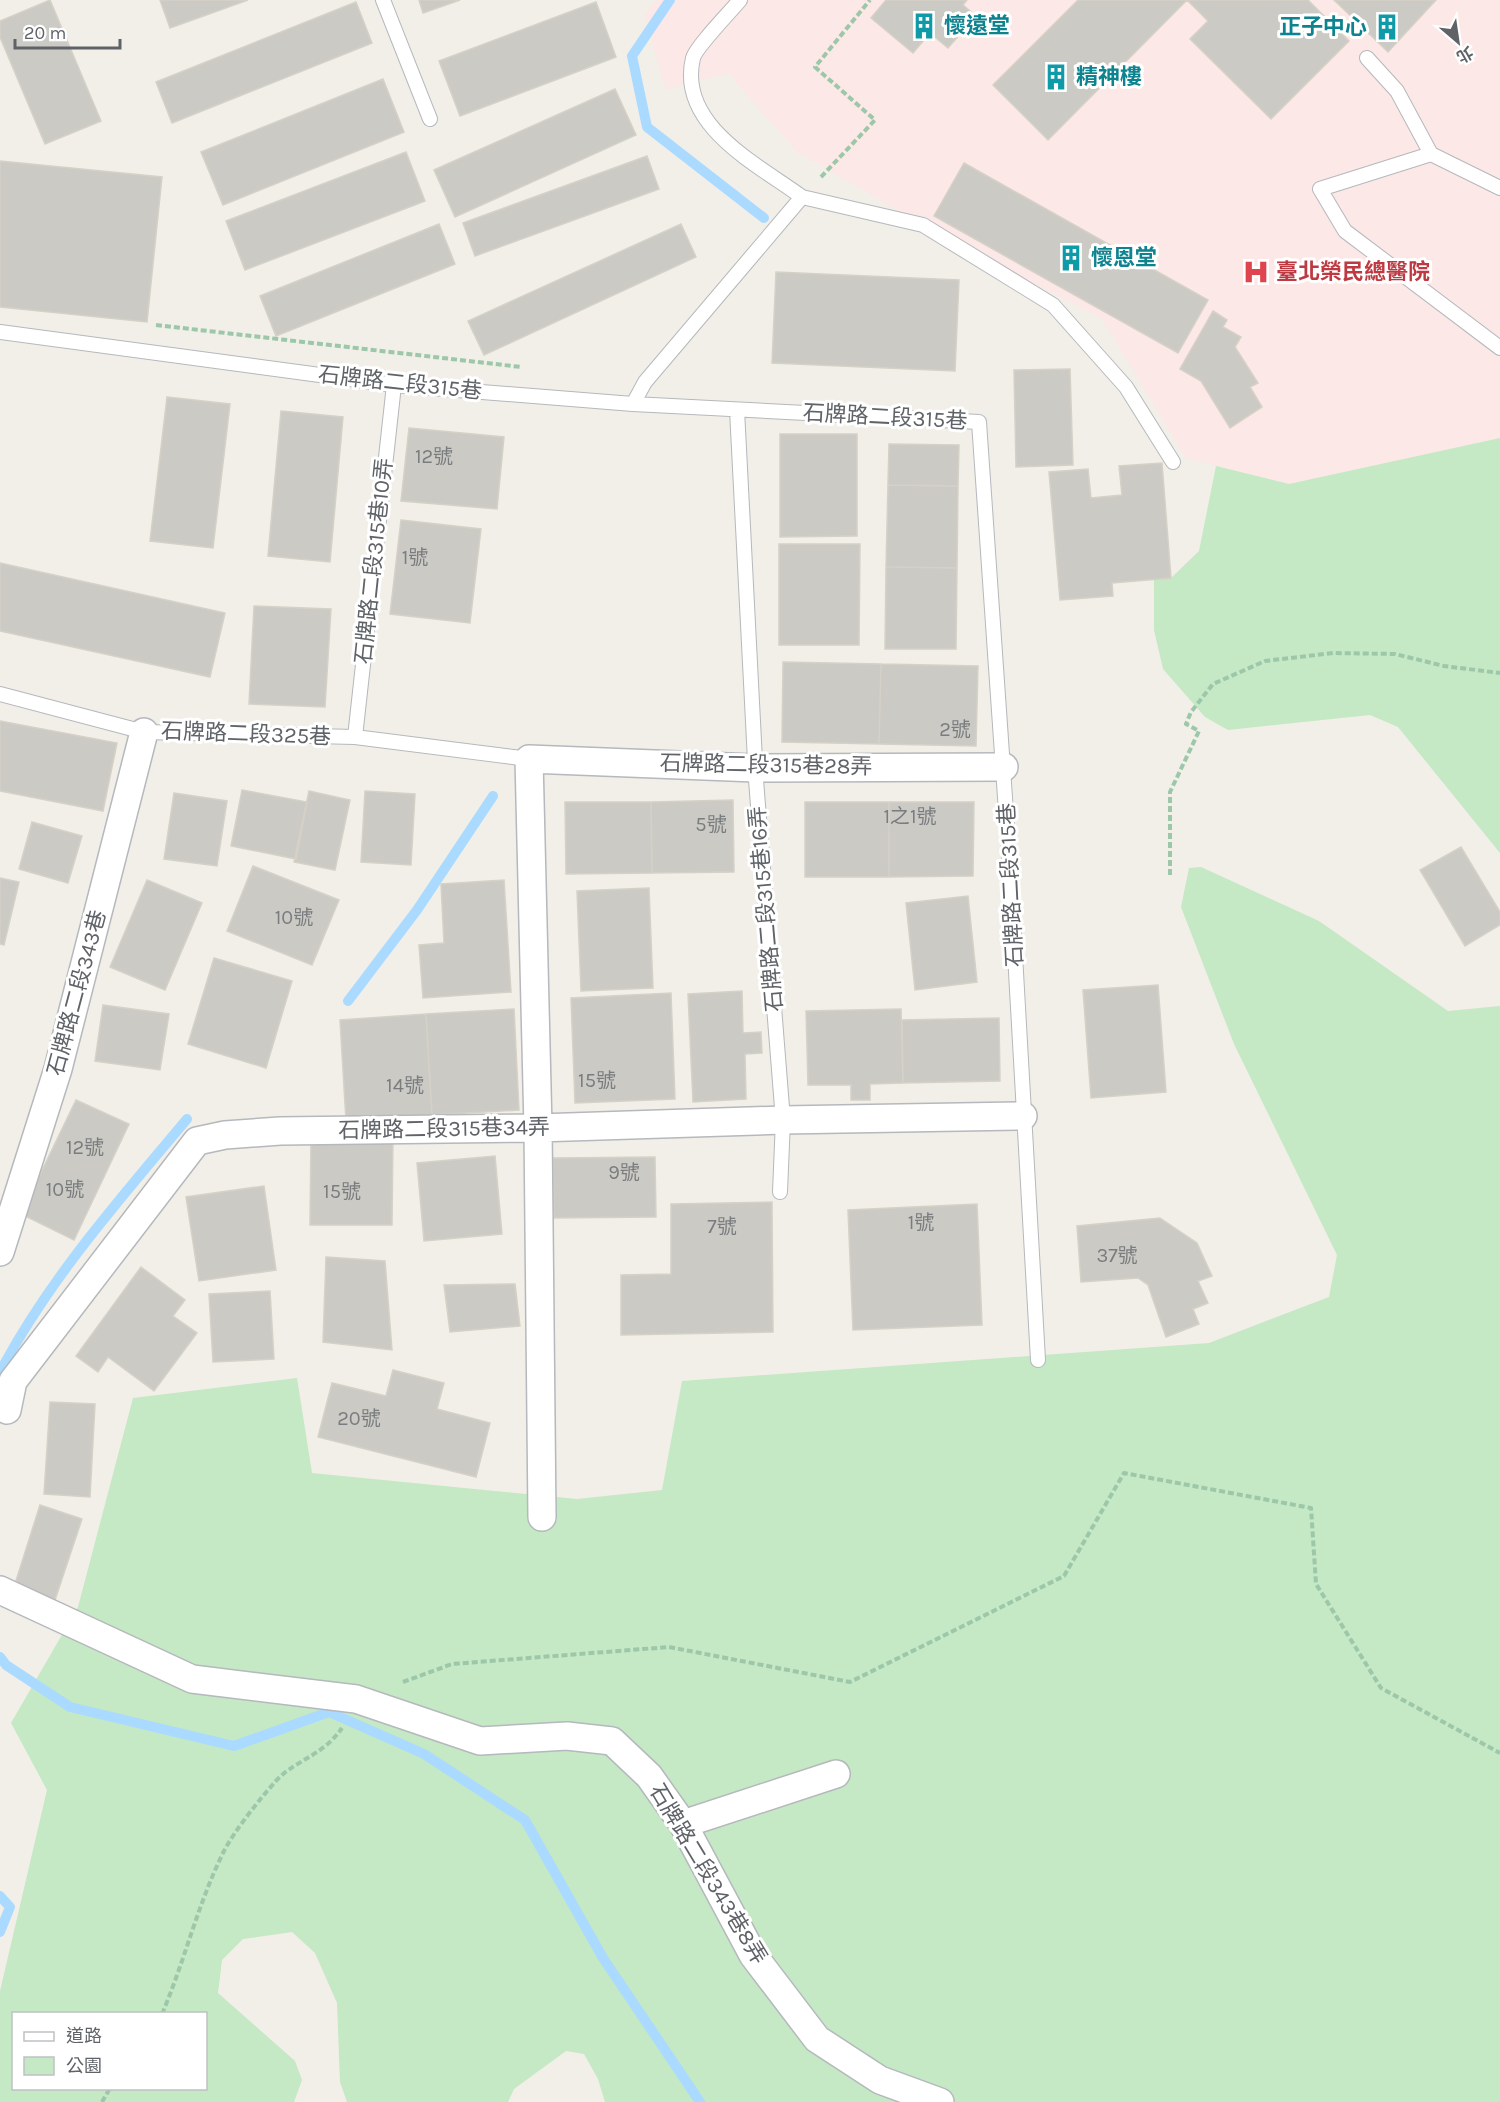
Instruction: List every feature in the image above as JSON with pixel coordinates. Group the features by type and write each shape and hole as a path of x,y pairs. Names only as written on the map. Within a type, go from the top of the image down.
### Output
{"street":[{"name":"石牌路二段343巷","path":"0,1252 58,1069 144,732"},
{"name":"石牌路二段315巷28弄","path":"529,759 755,768 1004,767"},
{"path":"529,759 538,1128 543,1517"},
{"name":"石牌路二段315巷34弄","path":"3,1412 13,1381 197,1141 225,1135 280,1131 538,1128 783,1120 1023,1116"},
{"name":"石牌路二段343巷8弄","path":"0,1590 192,1679 356,1699 480,1741 567,1736 612,1741 650,1776 683,1824 700,1860 753,1955 818,2039 880,2080 940,2102"},
{"path":"683,1824 836,1774"}],"lane":[{"path":"383,0 430,119"},
{"path":"740,0 694,56 692,95 711,129 802,197 922,225 1053,305 1126,387 1173,462"},
{"path":"1367,58 1397,91 1431,154 1500,188"},
{"path":"1431,154 1320,189 1346,231 1500,348"},
{"path":"633,404 645,382 802,197"},
{"name":"石牌路二段315巷","path":"0,332 393,385 633,404 979,422 1004,767 1038,1360"},
{"name":"石牌路二段315巷10弄","path":"355,738 393,385"},
{"name":"石牌路二段315巷16弄","path":"737,410 755,768 783,1120 780,1192"},
{"name":"石牌路二段325巷","path":"0,694 144,732 355,738 529,759"}],"path":[{"path":"802,197 874,120 815,67 870,0"},
{"path":"152,325 528,368"},
{"path":"1170,875 1170,792 1199,731 1186,724 1191,712 1213,684 1265,661 1333,653 1395,654 1444,666 1500,673"},
{"path":"356,1699 452,1664 669,1647 850,1682 1064,1576 1124,1473 1311,1508 1316,1584 1381,1688 1500,1753"},
{"path":"162,2012 177,1979 195,1920 225,1850 277,1779 331,1744 344,1726"}],"shaded area":[{"name":"臺北榮民總醫院","path":"656,0 1500,0 1500,438 1289,484 1186,458 1102,319 923,225 797,152 728,73 666,90 644,15"}],"green space":[{"path":"1500,438 1500,853 1398,727 1370,715 1228,730 1205,717 1163,669 1154,630 1154,580 1171,578 1199,551 1216,466 1289,484"},
{"path":"1201,867 1319,921 1448,1011 1500,1006 1500,2102 605,2102 598,2079 584,2054 566,2051 514,2089 508,2102 347,2102 340,2082 337,2003 315,1953 292,1932 243,1939 222,1960 218,1993 295,2061 302,2080 294,2102 0,2102 0,1991 47,1790 11,1723 78,1607 133,1398 297,1378 312,1473 577,1499 662,1490 682,1381 1209,1343 1329,1297 1337,1255 1234,1044 1181,907 1189,868"}],"building":[{"path":"50,0 101,121 45,144 0,37 0,21"},
{"path":"160,0 248,0 170,28"},
{"path":"419,0 460,0 423,13"},
{"name":"懷遠堂","path":"886,0 967,0 963,5 976,16 948,48 930,33 913,53 871,18"},
{"path":"1078,0 1187,0 1048,140 993,85"},
{"path":"1187,0 1308,0 1349,41 1271,119 1190,39 1208,21"},
{"name":"正子中心","path":"1334,0 1436,0 1388,52"},
{"path":"356,2 372,43 172,123 156,82"},
{"path":"596,2 616,57 460,116 439,61"},
{"path":"383,79 404,132 223,205 201,152"},
{"path":"615,89 636,135 455,217 434,170"},
{"path":"406,152 425,201 245,270 226,221"},
{"path":"647,156 659,189 475,256 463,223"},
{"path":"0,161 162,177 147,322 0,307"},
{"name":"懷恩堂","path":"964,163 1208,300 1178,353 934,216"},
{"path":"439,224 455,264 276,336 260,296"},
{"path":"681,224 696,257 484,355 468,321"},
{"path":"776,272 959,280 955,371 772,363"},
{"path":"1213,311 1227,320 1223,327 1241,337 1235,347 1258,383 1250,387 1262,407 1230,428 1201,381 1180,369"},
{"path":"1070,369 1073,465 1016,467 1014,370"},
{"path":"167,397 230,404 213,548 150,541"},
{"path":"281,411 343,417 330,562 268,556"},
{"path":"409,428 504,437 497,509 401,501"},
{"path":"780,434 857,434 857,536 780,537"},
{"path":"889,444 959,445 958,486 888,485"},
{"path":"1162,463 1171,578 1112,583 1113,596 1060,600 1049,472 1088,469 1091,498 1122,495 1119,466"},
{"path":"888,485 958,486 957,568 886,567"},
{"path":"401,520 481,529 470,623 390,614"},
{"path":"779,544 860,544 859,645 779,645"},
{"path":"0,563 225,613 210,677 0,631"},
{"path":"886,567 957,568 956,649 885,649"},
{"path":"254,606 331,609 325,707 249,704"},
{"path":"783,662 881,664 879,744 782,742"},
{"path":"881,664 978,666 976,746 879,744"},
{"path":"0,721 117,743 103,811 0,791"},
{"path":"242,790 307,802 296,859 231,846"},
{"path":"309,791 350,800 335,870 294,862"},
{"path":"365,791 415,794 411,865 361,862"},
{"path":"174,793 227,801 217,866 164,859"},
{"path":"733,800 734,872 652,873 651,802"},
{"path":"565,802 651,802 652,873 566,874"},
{"path":"805,802 889,802 889,877 805,877"},
{"path":"889,802 974,802 973,876 889,877"},
{"path":"32,822 82,836 68,883 19,869"},
{"path":"1461,847 1500,912 1500,925 1465,946 1420,870"},
{"path":"253,866 339,900 312,965 227,931"},
{"path":"0,878 19,882 4,945 0,944"},
{"path":"147,880 202,903 165,990 110,967"},
{"path":"504,880 511,992 423,998 419,945 444,943 441,884"},
{"path":"649,888 653,988 581,991 577,891"},
{"path":"968,896 977,982 915,990 906,903"},
{"path":"214,958 292,981 266,1068 188,1044"},
{"path":"1158,985 1166,1092 1091,1098 1083,990"},
{"path":"742,991 743,1033 761,1032 762,1053 745,1054 746,1099 693,1102 688,994"},
{"path":"671,993 675,1099 575,1103 571,998"},
{"path":"103,1005 169,1014 160,1070 95,1061"},
{"path":"514,1009 519,1110 432,1115 426,1014"},
{"path":"901,1009 903,1083 870,1084 870,1100 851,1100 851,1085 808,1085 806,1011"},
{"path":"426,1014 432,1115 346,1121 340,1020"},
{"path":"999,1018 1000,1081 903,1083 902,1020"},
{"path":"76,1100 129,1124 74,1240 21,1214"},
{"path":"311,1136 393,1136 392,1225 310,1225"},
{"path":"495,1156 502,1234 424,1241 417,1163"},
{"path":"655,1157 656,1217 554,1218 553,1158"},
{"path":"264,1186 276,1270 199,1281 186,1197"},
{"path":"772,1202 773,1332 621,1335 621,1275 671,1274 671,1204"},
{"path":"977,1204 982,1325 853,1330 848,1210"},
{"path":"1160,1218 1197,1243 1212,1276 1198,1281 1208,1303 1193,1309 1199,1324 1166,1337 1148,1285 1138,1278 1081,1282 1077,1226"},
{"path":"326,1257 385,1261 392,1350 323,1342"},
{"path":"141,1267 185,1300 173,1316 197,1333 154,1391 108,1357 98,1372 76,1356"},
{"path":"515,1284 520,1326 450,1332 444,1285"},
{"path":"270,1291 274,1359 213,1362 209,1294"},
{"path":"393,1370 444,1383 437,1409 490,1423 476,1477 318,1437 332,1383 386,1396"},
{"path":"50,1402 95,1404 90,1497 44,1494"},
{"path":"40,1505 82,1519 55,1600 14,1587"}],"waterway":[{"path":"670,0 632,56 647,127 764,218"},
{"path":"348,1001 417,910 493,796"},
{"path":"0,1372 40,1304 63,1272 187,1119"},
{"path":"0,1657 6,1665 70,1707 234,1746 329,1712 424,1754 525,1820 603,1958 700,2102"},
{"path":"0,1896 10,1907 0,1932"}],"place":[{"name":"懷遠堂","path":"924,26"},
{"name":"正子中心","path":"1387,27"},
{"name":"精神樓","path":"1056,77"},
{"name":"懷恩堂","path":"1071,258"},
{"name":"臺北榮民總醫院","path":"1256,272"}]}
